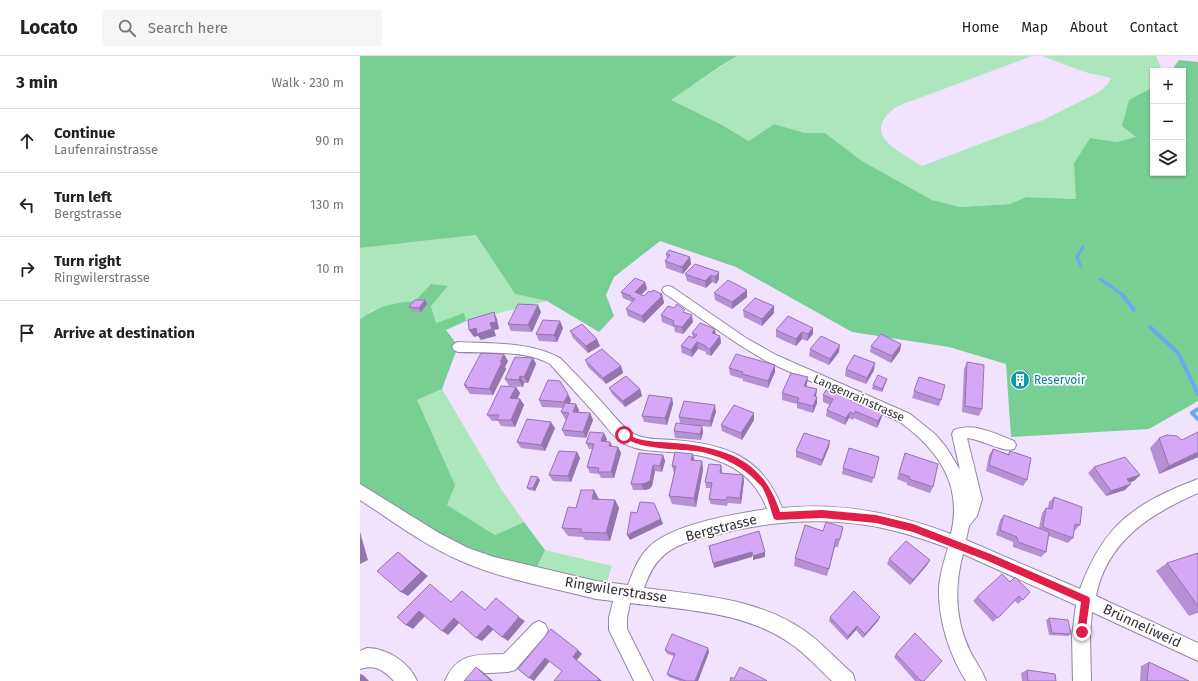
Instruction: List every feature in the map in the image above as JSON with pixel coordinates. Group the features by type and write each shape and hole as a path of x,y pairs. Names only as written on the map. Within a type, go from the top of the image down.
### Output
{"street":[{"name":"Langenrainstrasse","path":"668,290 738,339 771,358 896,414 920,428 939,448 955,474 962,504 962,523 956,544 948,585 949,609 954,635 960,650 977,681"},
{"path":"458,347 530,352 547,356 555,361 628,438 652,444 708,450 729,457 742,465 764,484 771,498 777,516"},
{"path":"962,523 972,511 974,499 959,434 963,431 968,431 1009,445"},
{"path":"1082,681 1081,650 1086,600 1092,578 1106,550 1120,533 1147,511 1198,486"},
{"name":"Ringwilerstrasse","path":"360,491 420,531 465,555 494,565 596,590 683,600 737,610 768,620 789,631 810,646 846,681"},
{"name":"Bergstrasse","path":"644,681 618,630 619,612 628,594 648,560 659,549 669,543 729,523 777,516 822,514 876,519 913,528 956,544 1086,600"},
{"name":"Brünneliweid","path":"1086,600 1198,652"},
{"path":"454,681 469,665 508,663 539,630"},
{"path":"360,660 376,656 383,659 408,681"}],"green space":[{"path":"360,56 737,56 671,100 722,125 749,141 774,124 805,133 825,133 862,161 932,200 960,207 1010,204 1026,197 1076,199 1074,163 1090,138 1117,142 1136,137 1122,126 1129,100 1150,89 1150,176 1186,176 1186,68 1174,67 1179,60 1198,62 1198,401 1149,429 1011,437 1006,364 949,347 852,332 736,267 660,241 614,277 606,295 614,316 599,332 547,301 515,294 476,235 360,248"},
{"path":"737,56 1032,56 898,106 887,116 881,125 881,133 893,147 922,166 1043,120 1099,92 1107,85 1111,78 1085,72 1042,56 1156,56 1161,68 1150,68 1150,89 1129,100 1136,137 1117,142 1090,138 1074,163 1077,199 1026,197 1010,204 960,207 932,200 862,161 825,133 805,133 774,124 749,141 722,125 670,100"},
{"path":"476,235 515,294 547,301 466,321 464,314 436,323 431,306 415,301 373,310 360,319 360,248"},
{"path":"431,284 448,286 431,306 436,323 464,313 466,321 446,330 458,346 442,389 417,400 455,485 447,505 495,535 524,522 545,550 533,575 494,565 360,491 360,319 386,306 415,301"},
{"path":"442,389 501,489 524,522 495,535 447,505 417,400"},
{"path":"545,550 612,566 604,591 533,575"}],"building":[{"path":"669,250 690,257 682,267 665,261 670,255 666,254"},
{"path":"695,264 719,272 715,277 711,275 705,281 685,274"},
{"path":"635,278 645,282 635,292 644,296 649,291 652,292 653,290 662,294 660,295 662,296 642,316 626,309 635,299 621,292"},
{"path":"728,280 747,290 732,302 714,293"},
{"path":"755,298 774,306 762,319 743,310"},
{"path":"415,300 425,300 419,308 409,307"},
{"path":"518,304 538,305 528,325 508,324"},
{"path":"677,304 685,310 683,312 692,315 682,327 673,325 674,321 661,315 668,306 674,308"},
{"path":"494,312 496,322 490,323 492,329 477,334 476,328 469,330 468,320"},
{"path":"788,316 813,328 808,334 802,332 796,339 776,330"},
{"path":"543,320 560,321 554,335 536,334"},
{"path":"700,323 715,329 712,333 720,336 710,349 697,342 691,350 681,346 689,336 694,338 697,335 692,333"},
{"path":"582,324 597,339 586,346 570,331"},
{"path":"881,334 901,344 892,356 871,346"},
{"path":"821,336 840,345 830,359 810,349"},
{"path":"602,349 621,366 603,378 585,360"},
{"path":"481,353 504,354 500,362 502,362 489,389 465,387 467,385 464,385"},
{"path":"736,354 775,365 768,381 742,374 743,372 729,368"},
{"path":"854,355 875,363 867,378 846,369"},
{"path":"515,357 533,358 524,377 520,376 519,380 505,379"},
{"path":"967,362 984,365 982,409 965,406"},
{"path":"1026,371 1031,380 1018,382 1013,373"},
{"path":"791,373 808,377 804,386 817,389 814,396 817,397 813,406 797,402 799,398 782,393"},
{"path":"878,375 887,379 882,389 873,385"},
{"path":"626,376 640,389 623,401 609,388"},
{"path":"919,377 945,385 941,400 914,391"},
{"path":"548,380 560,381 568,394 564,402 539,400"},
{"path":"501,386 516,387 510,398 520,399 511,420 497,420 499,415 487,415"},
{"path":"826,390 836,395 837,393 862,406 863,404 883,413 878,421 855,411 854,414 850,412 846,418 827,410 833,399 823,395"},
{"path":"649,395 672,398 665,418 642,416"},
{"path":"684,401 715,405 710,421 679,417"},
{"path":"565,403 576,404 573,412 590,413 583,432 562,430 569,413 561,412"},
{"path":"734,405 754,413 741,433 721,425"},
{"path":"527,419 551,422 541,445 517,442"},
{"path":"676,423 702,426 700,434 674,431"},
{"path":"590,432 604,433 601,441 610,442 609,446 618,447 611,472 598,472 599,468 587,467 594,444 586,443"},
{"path":"1198,432 1198,452 1169,466 1159,438 1167,435 1177,436 1182,440"},
{"path":"804,433 830,441 822,460 796,451"},
{"path":"849,448 879,457 874,478 843,468"},
{"path":"993,449 1009,455 1010,451 1031,458 1027,480 989,465"},
{"path":"559,451 577,452 568,476 549,475"},
{"path":"675,452 693,454 691,460 702,461 694,498 669,496 676,466 672,466"},
{"path":"639,453 663,455 660,466 653,465 650,481 641,484 631,484"},
{"path":"905,453 938,464 933,487 909,479 910,477 899,473"},
{"path":"1125,457 1140,475 1127,479 1131,484 1111,491 1094,467"},
{"path":"709,464 721,465 720,473 743,475 740,498 727,497 726,500 709,499 712,483 705,482"},
{"path":"531,476 538,477 533,488 527,488"},
{"path":"581,490 594,490 592,499 615,500 606,533 580,532 582,529 562,528 568,507 576,508"},
{"path":"1054,497 1082,507 1080,525 1075,524 1073,538 1043,527 1046,508 1052,509"},
{"path":"640,502 654,503 661,519 627,535 631,512 637,513"},
{"path":"1004,515 1049,532 1046,552 1018,542 1017,537 1000,530"},
{"path":"826,522 843,527 840,539 836,539 829,569 795,558 805,525 823,531"},
{"path":"759,531 765,552 753,556 752,552 713,563 709,546"},
{"path":"906,541 930,560 913,580 889,559"},
{"path":"398,552 421,572 401,592 377,571"},
{"path":"1198,553 1198,606 1167,563"},
{"path":"1002,574 1010,582 1015,577 1030,592 1023,600 1019,596 998,618 977,597"},
{"path":"430,584 451,602 462,591 485,610 496,598 519,617 502,637 488,625 476,638 454,618 442,631 419,611 406,625 397,617"},
{"path":"854,591 880,617 865,634 857,626 848,636 830,617"},
{"path":"1049,618 1068,620 1071,634 1052,633"},
{"path":"551,629 578,650 573,657 599,679 597,681 554,681 562,671 545,658 529,678 518,669"},
{"path":"915,633 942,661 924,681 921,681 896,654"},
{"path":"672,634 708,648 695,681 686,681 667,674 675,654 665,650"},
{"path":"1149,662 1189,681 1147,681"},
{"path":"476,667 491,681 464,681"},
{"path":"740,667 767,681 730,681 731,677 734,679"},
{"path":"1027,670 1055,674 1056,681 1028,681"}],"waterway":[{"path":"1081,267 1077,257 1083,247"},
{"path":"1100,279 1122,295"},
{"path":"1122,295 1134,310"},
{"path":"1150,327 1178,353 1198,394"},
{"path":"1198,409 1192,413 1198,419"}],"place":[{"name":"Reservoir","path":"1020,380"}],"route":[{"path":"624,435 628,438 645,443 703,449 729,457 748,469 764,484 774,504 777,516 822,514 858,516 876,519 913,528 990,558 1086,600 1082,632"}]}
